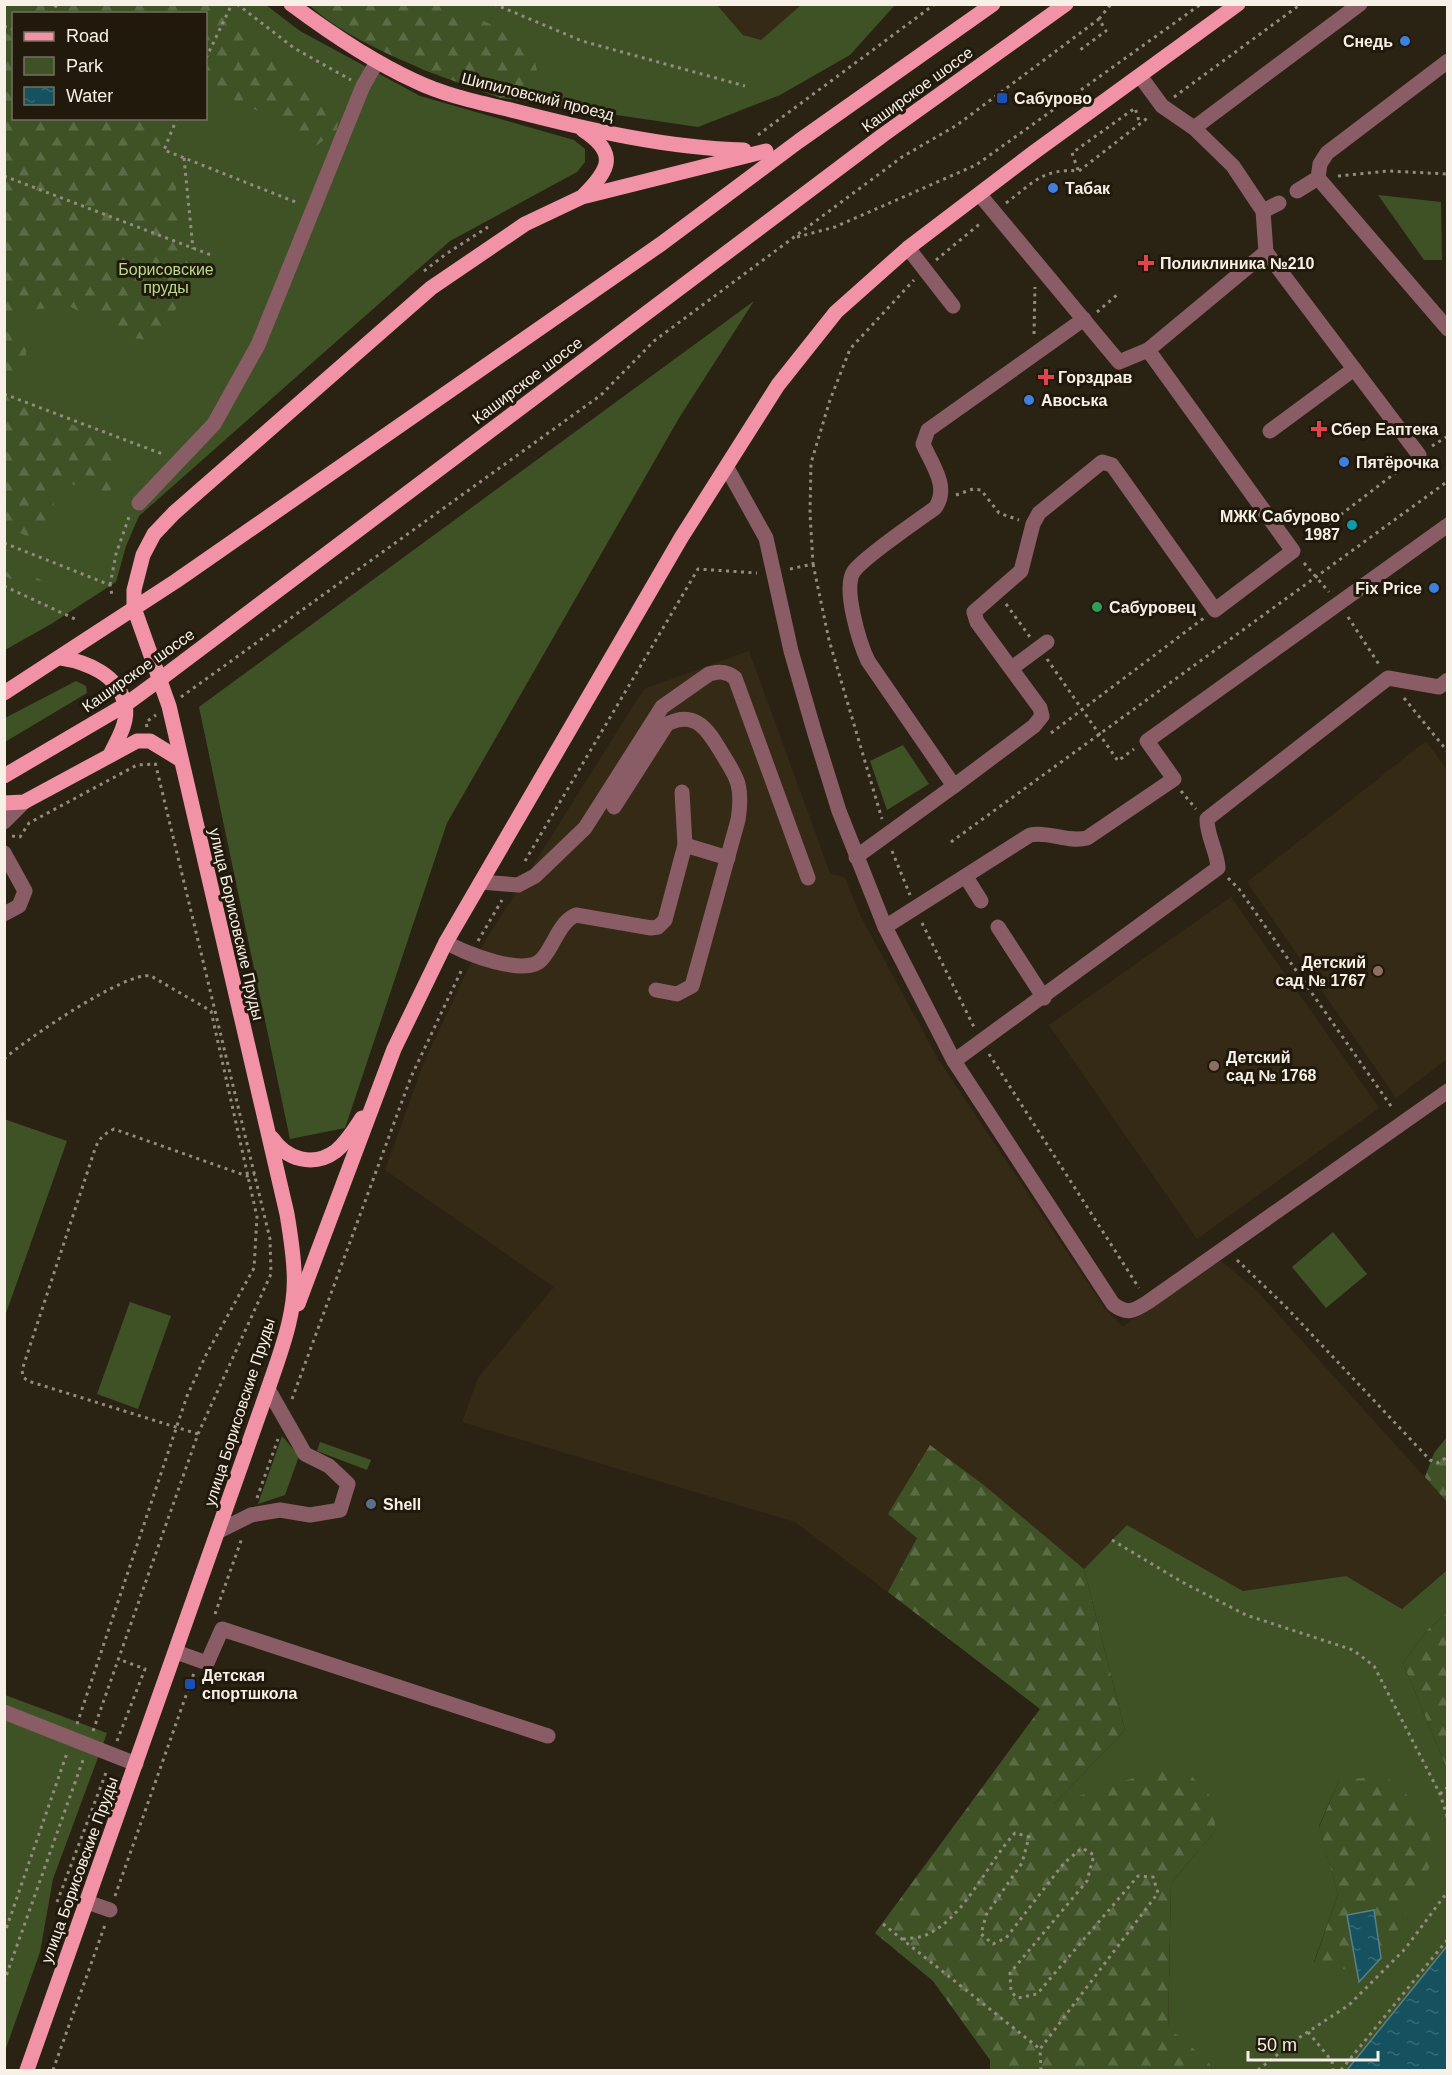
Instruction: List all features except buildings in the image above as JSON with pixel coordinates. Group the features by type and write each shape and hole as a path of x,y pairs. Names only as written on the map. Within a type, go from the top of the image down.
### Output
{"main road":[{"name":"Шипиловский проезд","path":"291,4 376,62 417,82 472,100 578,127 691,146 766,151 799,141"},
{"name":"Каширское шоссе","path":"4,693 61,658 661,244 799,141 993,4"},
{"name":"Каширское шоссе","path":"4,776 125,705 883,135 1066,4"},
{"path":"288,1329 406,1022 446,942 681,538 778,385 836,312 908,248 1238,4"},
{"path":"578,127 596,139 608,158 600,180 582,196"},
{"path":"134,608 134,590 142,555 154,534 174,513 431,288 525,224 582,196 766,151"},
{"name":"улица Борисовские Пруды","path":"27,2070 268,1389 288,1329 294,1289 287,1214 169,706 134,608"},
{"path":"61,658 96,666 117,689 125,705 123,728 111,753"},
{"path":"4,803 24,802 137,741 150,741 181,760"},
{"path":"266,1129 281,1152 297,1159 322,1158 346,1141 375,1098"}],"lane":[{"path":"1194,128 1360,4"},
{"path":"139,503 214,424 258,345 315,210 363,86 376,62"},
{"path":"1448,62 1327,153 1320,164 1318,178 1448,329"},
{"path":"1140,76 1162,106 1194,128 1233,166 1263,211 1266,252 1419,455"},
{"path":"1297,190 1318,178"},
{"path":"980,195 1119,362 1148,350 1266,252"},
{"path":"1263,211 1279,204"},
{"path":"908,248 953,306"},
{"path":"954,786 868,661 861,646 850,590 854,571 935,508 942,493 942,487 923,444 925,434 1085,320"},
{"path":"856,857 889,844 954,786 1040,720 1040,708 975,617 977,608 998,593 1021,571 1033,524 1039,513 1102,462 1112,465 1215,610 1293,551 1148,350"},
{"path":"1270,431 1354,369"},
{"path":"727,468 766,538 815,734 856,857 885,927 954,1061 1113,1304 1125,1312 1132,1312 1148,1302 1448,1091"},
{"path":"885,927 1030,835 1038,833 1074,840 1087,838 1174,779 1147,741 1448,525"},
{"path":"1012,669 1043,645"},
{"path":"481,882 512,885 528,881 580,835 662,707 700,680 717,672 723,672 735,678 808,878"},
{"path":"954,1061 1044,998 1218,868 1217,854 1207,832 1207,819 1388,678 1439,687 1448,680"},
{"path":"614,807 667,724 680,719 696,721 708,729 738,783 740,806 728,858 692,986 677,994 656,990"},
{"path":"446,942 470,955 524,966 535,964 543,959 565,923 576,915 651,928 658,927 665,920 685,845 682,792"},
{"path":"4,822 24,802"},
{"path":"685,845 728,858"},
{"path":"4,853 25,891 20,906 4,914"},
{"path":"966,877 981,901"},
{"path":"998,927 1044,998"},
{"path":"219,1531 251,1515 280,1510 310,1515 340,1510 348,1484 329,1466 305,1454 284,1421 268,1389"},
{"path":"176,1652 207,1662 222,1629 548,1736"},
{"path":"4,1712 136,1764"},
{"path":"87,1902 110,1910"}],"path":[{"path":"207,56 232,4"},
{"path":"237,4 294,48 363,86"},
{"path":"494,4 582,41 746,86"},
{"path":"754,138 935,4"},
{"path":"4,1982 198,1434 254,1306 271,1274 270,1239 146,722 601,395 654,341 902,157 957,124 1099,19 1111,4"},
{"path":"795,237 835,227 976,165 1201,4"},
{"path":"1148,1302 981,1042 915,908 889,844 829,640 813,564 810,513 811,463 830,400 850,349 924,270 994,212 1048,172 1058,169 1079,171 1162,106 1301,4"},
{"path":"1080,50 1106,31 1099,19"},
{"path":"1079,171 1072,153 1135,108 1140,124"},
{"path":"176,120 164,150 315,210"},
{"path":"184,158 194,249"},
{"path":"1318,178 1388,171 1448,174"},
{"path":"4,176 211,255"},
{"path":"1034,355 1036,262"},
{"path":"1085,320 1119,294"},
{"path":"4,394 181,460"},
{"path":"1448,436 1419,455 1293,551 1339,603 1388,678 1448,752"},
{"path":"951,842 1448,481"},
{"path":"942,493 959,495 973,489 981,490 999,513 1033,524"},
{"path":"112,594 110,585 123,530 139,503"},
{"path":"4,543 110,585"},
{"path":"215,1615 411,1077 470,955 698,568 764,573 813,564"},
{"path":"4,586 75,619"},
{"path":"998,593 1043,645 1118,761 1147,741"},
{"path":"1044,737 1215,610"},
{"path":"4,835 20,837 29,823 137,765 156,764"},
{"path":"1174,779 1192,806 1207,819"},
{"path":"889,844 901,844"},
{"path":"1218,868 1239,889 1403,1123"},
{"path":"4,1059 48,1026 108,990 143,974 151,976 211,1011 257,1216 254,1268 206,1355 177,1427 4,1935"},
{"path":"198,1434 28,1381 23,1377 22,1370 95,1149 105,1134 114,1130 247,1176 255,1174"},
{"path":"1225,1249 1285,1306 1430,1460 1437,1463 1448,1457"},
{"path":"1112,1540 1182,1582 1246,1615 1353,1650 1374,1666 1440,1794 1448,1819"},
{"path":"57,1902 145,1668 118,1659"},
{"path":"53,2070 199,1660"},
{"path":"1440,1794 1448,1787"},
{"path":"903,1939 926,1935 947,1920 975,1890 1002,1847 1015,1833 1029,1837 1022,1863 986,1915 981,1935 993,1944 1006,1938 1064,1863 1082,1848 1094,1855 1087,1881 1010,1973 1011,1992 1018,1998 1037,1994 1138,1876 1153,1877 1158,1893 1041,2049 1041,2070"},
{"path":"1258,2070 1348,2005 1397,1957 1448,1891"},
{"path":"883,1924 1041,2049"},
{"path":"1341,2070 1448,1939"},
{"path":"1308,2032 1332,2061 1333,2070"}],"shaded area":[{"path":"717,5 801,5 761,41 743,35"},
{"path":"749,651 830,873 845,878 860,915 938,1059 1105,1309 1123,1327 1184,1280 1221,1261 1257,1291 1447,1502 1447,1569 1402,1609 1346,1576 1243,1591 1127,1525 1084,1569 930,1445 917,1538 888,1592 795,1522 462,1422 478,1378 554,1287 385,1170 424,1062 469,967 644,689"},
{"name":"Детский сад № 1767","path":"1426,741 1447,770 1447,1059 1396,1098 1247,882"},
{"name":"Детский сад № 1768","path":"1231,897 1379,1108 1197,1239 1049,1025"}],"green space":[{"path":"14,4 207,5 240,21 288,67 329,94 339,112 337,130 316,146 302,146 278,120 221,94 207,91 207,12 13,12"},
{"name":"Борисовские пруды","path":"5,5 266,5 300,31 420,96 574,140 585,149 585,162 577,172 450,241 139,516 126,546 116,582 51,624 5,650"},
{"path":"309,5 717,5 743,35 761,40 801,5 895,5 850,55 780,95 698,127 501,98 424,70 349,32"},
{"path":"309,5 448,5 530,42 540,83 501,98 426,70 374,47 328,20"},
{"path":"5,33 12,36 12,120 166,120 159,155 180,168 174,200 189,270 187,287 163,334 148,340 132,338 69,306 11,312 5,318"},
{"path":"1378,195 1441,202 1442,260 1424,260"},
{"path":"754,301 679,418 447,823 345,1128 290,1139 199,707"},
{"path":"5,329 26,343 26,356 15,372 5,380"},
{"path":"4,391 10,401 63,420 118,447 122,466 108,495 99,498 83,487 66,483 57,492 54,501 58,523 51,537 39,541 5,527"},
{"path":"5,549 10,551 12,565 45,582 45,590 40,592 5,576"},
{"path":"76,681 86,686 87,693 5,742 5,718"},
{"path":"903,745 929,784 887,810 870,761"},
{"path":"4,1119 67,1141 5,1316 4,1316"},
{"path":"1333,1232 1367,1274 1326,1308 1292,1267"},
{"path":"130,1302 171,1316 138,1409 97,1394"},
{"path":"282,1436 299,1456 285,1495 258,1504"},
{"path":"1447,1437 1447,1502 1425,1477 1434,1453"},
{"path":"320,1442 371,1460 367,1470 317,1451"},
{"path":"930,1445 985,1486 1084,1569 1125,1730 1054,1804 1152,1772 1186,1770 1210,1796 1216,1830 1171,1883 1168,2031 1180,2036 1211,2065 1212,2070 990,2070 990,2060 933,1981 875,1933 1040,1709 888,1592 917,1538 888,1514"},
{"path":"1127,1525 1243,1591 1346,1576 1402,1609 1447,1570 1447,1613 1428,1629 1403,1663 1447,1769 1447,1946 1347,2070 1212,2070 1211,2065 1168,2032 1171,1883 1216,1830 1053,1805 1125,1730 1084,1569","holes":["1339,1781 1363,1973 1314,1962 1338,1894 1319,1826"]},
{"path":"1447,1613 1447,1769 1403,1663 1428,1629"},
{"path":"5,1695 107,1733 53,1879 40,1952 5,2051"},
{"path":"1384,1775 1421,1807 1435,1856 1384,1957 1363,1973 1314,1963 1338,1894 1319,1827 1339,1781"}],"water":[{"path":"1374,1910 1381,1958 1359,1982 1347,1915"},
{"path":"1447,1946 1447,2070 1347,2070"}],"place":[{"name":"Снедь","path":"1405,41"},
{"name":"Сабурово","path":"1002,98"},
{"name":"Табак","path":"1053,188"},
{"name":"Поликлиника №210","path":"1146,263"},
{"name":"Горздрав","path":"1046,377"},
{"name":"Авоська","path":"1029,400"},
{"name":"Сбер Еаптека","path":"1319,429"},
{"name":"Пятёрочка","path":"1344,462"},
{"name":"МЖК Сабурово 1987","path":"1352,525"},
{"name":"Fix Price","path":"1434,588"},
{"name":"Сабуровец","path":"1097,607"},
{"name":"Детский сад № 1767","path":"1378,971"},
{"name":"Детский сад № 1768","path":"1214,1066"},
{"name":"Shell","path":"371,1504"},
{"name":"Детская спортшкола","path":"190,1684"}]}
